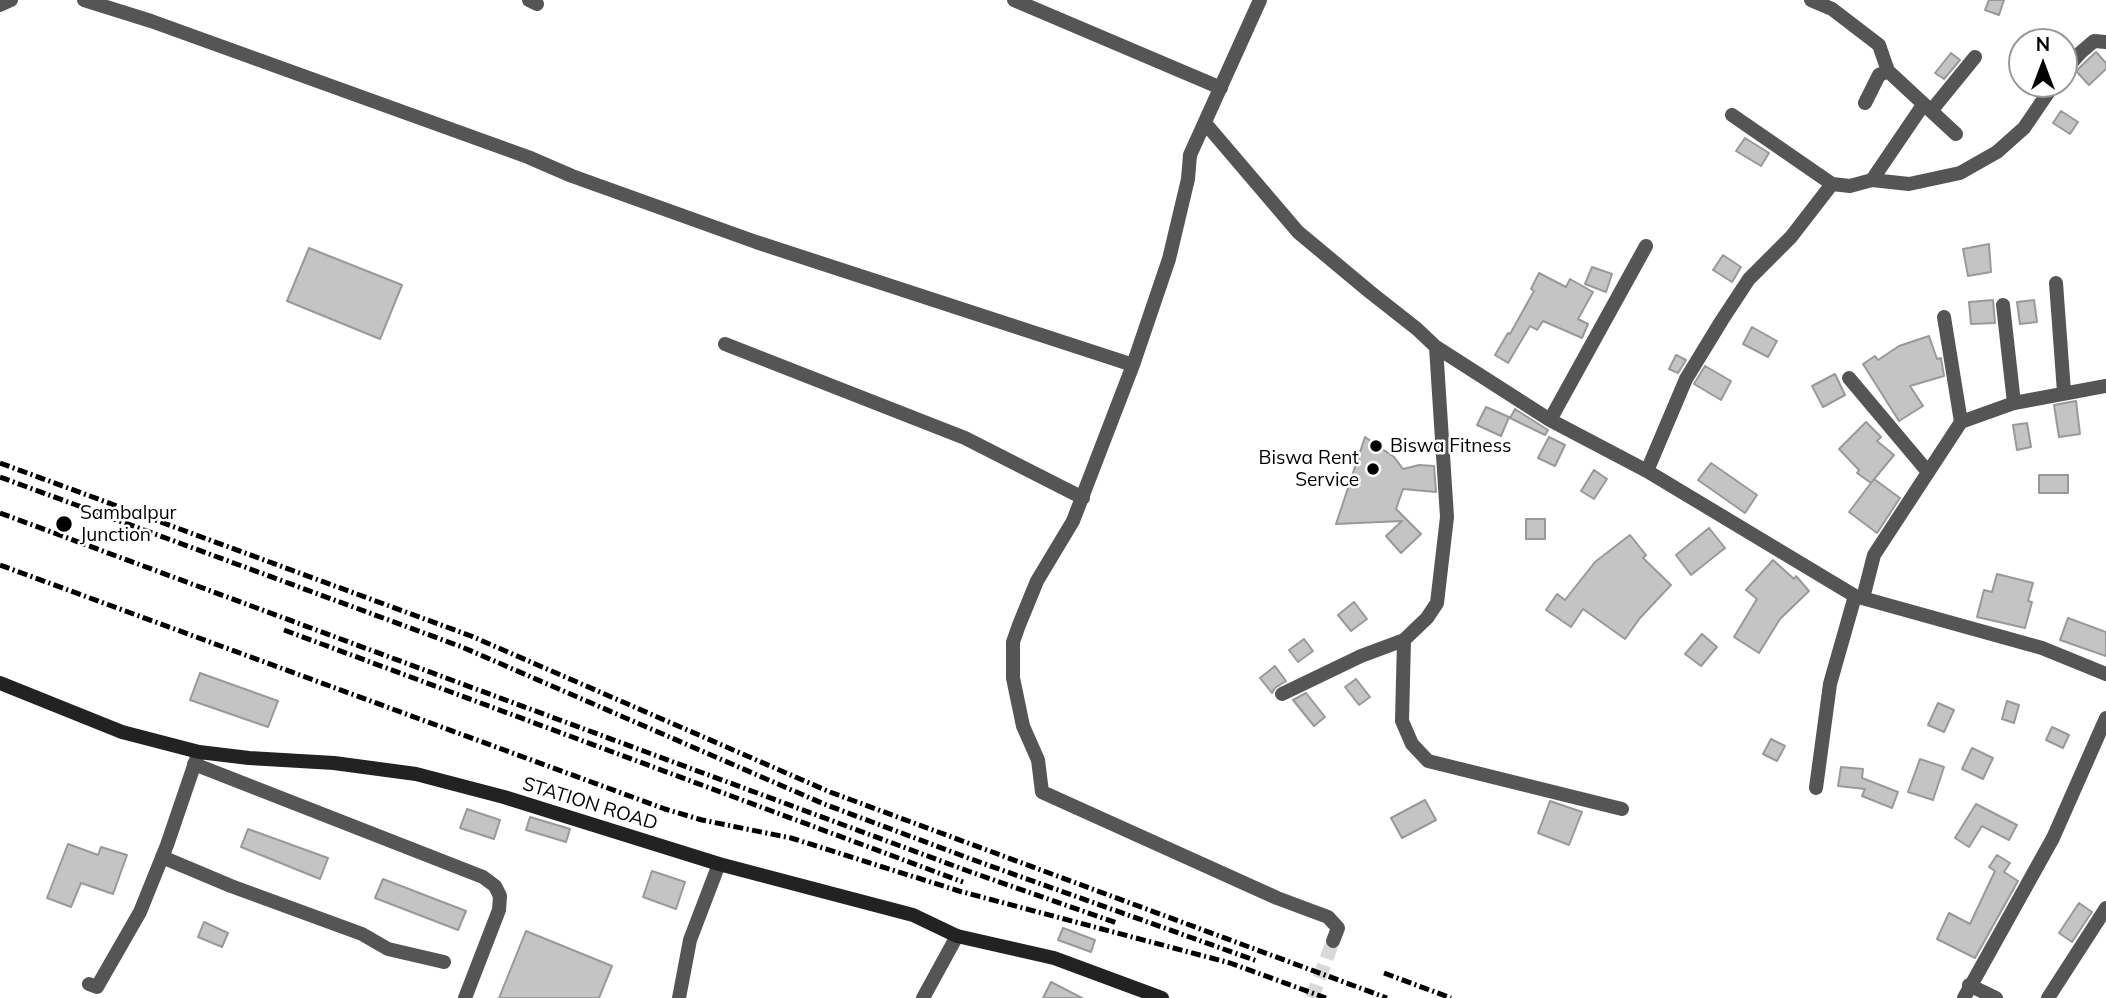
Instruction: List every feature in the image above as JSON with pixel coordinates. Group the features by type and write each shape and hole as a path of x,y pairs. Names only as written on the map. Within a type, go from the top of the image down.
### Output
{"street":[{"path":"0,5 10,0"},
{"path":"84,0 151,21 757,242 1133,365"},
{"path":"1014,0 1221,88"},
{"path":"1260,0 1190,155 1188,179 1169,259 1083,498 1073,521 1037,580 1013,642 1013,678 1023,726 1038,760 1042,792 1277,898 1328,917 1338,928 1333,941"},
{"path":"1811,0 1832,9 1879,45 1888,71 1956,134"},
{"path":"2078,55 2094,41 2106,42"},
{"path":"1872,180 1927,108 1975,57"},
{"path":"1865,103 1879,75 1888,71"},
{"path":"1732,115 1832,184 1850,187 1872,180 1909,184 1959,173 1997,152 2024,128 2044,98"},
{"path":"1205,123 1298,232 1418,328 1436,347 1550,420 1647,471 1859,597 2042,648 2106,674"},
{"path":"1647,471 1686,379 1722,320 1749,279 1791,237 1832,184"},
{"path":"1550,420 1646,246"},
{"path":"2056,283 2064,392"},
{"path":"2003,305 2014,403"},
{"path":"1944,317 1961,422"},
{"path":"725,344 965,438 1083,498"},
{"path":"1282,694 1360,656 1404,640 1427,618 1437,603 1447,517 1436,347"},
{"path":"1849,379 1928,472"},
{"path":"1816,788 1830,684 1874,555 1961,422 2014,403 2106,386"},
{"path":"1404,640 1402,721 1412,744 1428,761 1622,809"},
{"name":"STATION ROAD","path":"0,683 122,732 197,758 334,763 416,774 504,797 719,864 913,915 957,936 1054,958 1162,998"},
{"path":"1996,998 1967,992 2053,838 2106,718"},
{"path":"89,984 97,987 140,912 197,758 483,877 495,886 500,896 499,910 465,998"},
{"path":"162,857 362,934 388,949 444,962"},
{"path":"679,998 690,940 719,864"},
{"path":"2048,998 2106,908"},
{"path":"923,998 957,936"}],"building":[{"path":"1989,0 2004,0 1999,15 1985,10"},
{"path":"2096,52 2106,63 2106,69 2089,85 2078,73 2078,69"},
{"path":"1951,53 1960,60 1944,79 1935,73"},
{"path":"2061,111 2078,122 2070,134 2053,123"},
{"path":"1745,138 1769,153 1761,166 1736,151"},
{"path":"1989,244 1991,272 1968,276 1963,249"},
{"path":"309,248 402,285 380,339 287,301"},
{"path":"1723,255 1741,267 1732,282 1713,270"},
{"path":"1592,267 1612,274 1606,292 1585,284"},
{"path":"1539,273 1566,287 1570,279 1593,292 1578,319 1588,324 1582,338 1543,321 1537,330 1530,326 1508,363 1495,355 1534,291 1531,289"},
{"path":"1993,300 1995,323 1971,324 1969,302"},
{"path":"2034,300 2037,322 2020,324 2017,302"},
{"path":"1752,327 1777,341 1768,357 1743,344"},
{"path":"1929,336 1937,359 1941,358 1944,376 1910,386 1923,406 1899,421 1863,364 1875,356 1878,360 1899,346"},
{"path":"1676,355 1686,360 1678,373 1669,369"},
{"path":"1705,366 1731,381 1721,400 1694,384"},
{"path":"1835,374 1845,395 1823,407 1812,386"},
{"path":"2076,401 2080,434 2059,437 2054,405"},
{"path":"1486,407 1509,417 1501,436 1477,425"},
{"path":"1515,409 1548,430 1545,435 1510,418"},
{"path":"1866,422 1881,437 1877,441 1894,455 1871,483 1857,473 1859,470 1839,449"},
{"path":"2027,423 2031,447 2017,450 2013,425"},
{"path":"1365,437 1394,457 1403,469 1419,465 1434,466 1436,492 1403,489 1396,509 1421,534 1401,553 1386,536 1402,521 1336,524"},
{"path":"1549,437 1565,445 1555,466 1538,458"},
{"path":"1711,463 1757,495 1745,513 1698,480"},
{"path":"1594,470 1607,479 1594,499 1581,491"},
{"path":"2039,475 2068,475 2068,493 2039,493"},
{"path":"1874,479 1900,498 1877,533 1849,512"},
{"path":"1526,519 1545,519 1545,539 1526,539"},
{"path":"1709,528 1725,548 1691,575 1676,555"},
{"path":"1630,535 1646,555 1643,558 1671,585 1640,618 1625,639 1583,609 1571,627 1546,610 1557,594 1565,600 1595,562"},
{"path":"1773,560 1794,579 1796,576 1809,591 1780,619 1759,653 1734,637 1757,599 1746,590"},
{"path":"1997,574 2033,583 2028,601 2032,602 2025,628 1977,617 1984,590 1992,592"},
{"path":"1354,602 1367,619 1351,631 1338,615"},
{"path":"2068,618 2106,632 2106,656 2060,640"},
{"path":"1702,634 1717,647 1701,666 1685,654"},
{"path":"1304,639 1313,651 1298,662 1289,650"},
{"path":"1275,666 1286,681 1272,693 1260,678"},
{"path":"200,673 278,701 268,727 190,700"},
{"path":"1356,679 1370,697 1359,705 1345,687"},
{"path":"1306,693 1325,717 1314,726 1293,700"},
{"path":"2007,701 2019,705 2014,723 2002,719"},
{"path":"1938,703 1954,710 1944,732 1928,725"},
{"path":"2052,727 2069,735 2063,748 2046,740"},
{"path":"1771,739 1785,746 1777,761 1763,754"},
{"path":"1972,748 1993,758 1983,779 1962,769"},
{"path":"1920,759 1944,767 1933,800 1908,792"},
{"path":"1841,767 1863,769 1862,778 1898,792 1892,808 1862,796 1865,789 1838,786"},
{"path":"1425,800 1436,820 1402,838 1391,818"},
{"path":"1550,801 1582,812 1569,845 1538,833"},
{"path":"1976,804 2017,825 2009,840 1982,826 1969,847 1955,838"},
{"path":"467,809 500,820 494,839 460,828"},
{"path":"530,817 570,829 566,842 526,830"},
{"path":"248,829 328,858 320,879 241,847"},
{"path":"68,844 98,855 101,847 127,855 113,894 81,883 71,907 47,898"},
{"path":"1997,855 2010,863 2004,872 2018,881 1975,958 1937,939 1949,913 1970,924 1995,871 1989,867"},
{"path":"652,871 685,882 676,909 643,897"},
{"path":"383,879 466,911 458,930 375,898"},
{"path":"2079,903 2092,912 2072,942 2059,933"},
{"path":"204,922 228,933 222,947 198,937"},
{"path":"1063,928 1095,940 1091,952 1058,940"},
{"path":"526,931 612,966 599,998 499,998"},
{"path":"1051,982 1082,998 1043,998"}],"tunnel":[{"path":"1312,998 1333,941"}],"railway":[{"path":"0,463 471,636 830,792 1387,998"},
{"path":"0,477 462,647 824,804 1257,961"},
{"path":"0,513 968,871 1117,923"},
{"path":"0,565 665,809 702,820 791,838 959,891 1230,963 1326,998"},
{"path":"284,630 963,882"},
{"path":"1384,973 1451,998"}],"place":[{"name":"Biswa Fitness","path":"1376,446"},
{"name":"Biswa Rent Service","path":"1373,469"},
{"name":"Sambalpur Junction","path":"64,524"}]}
